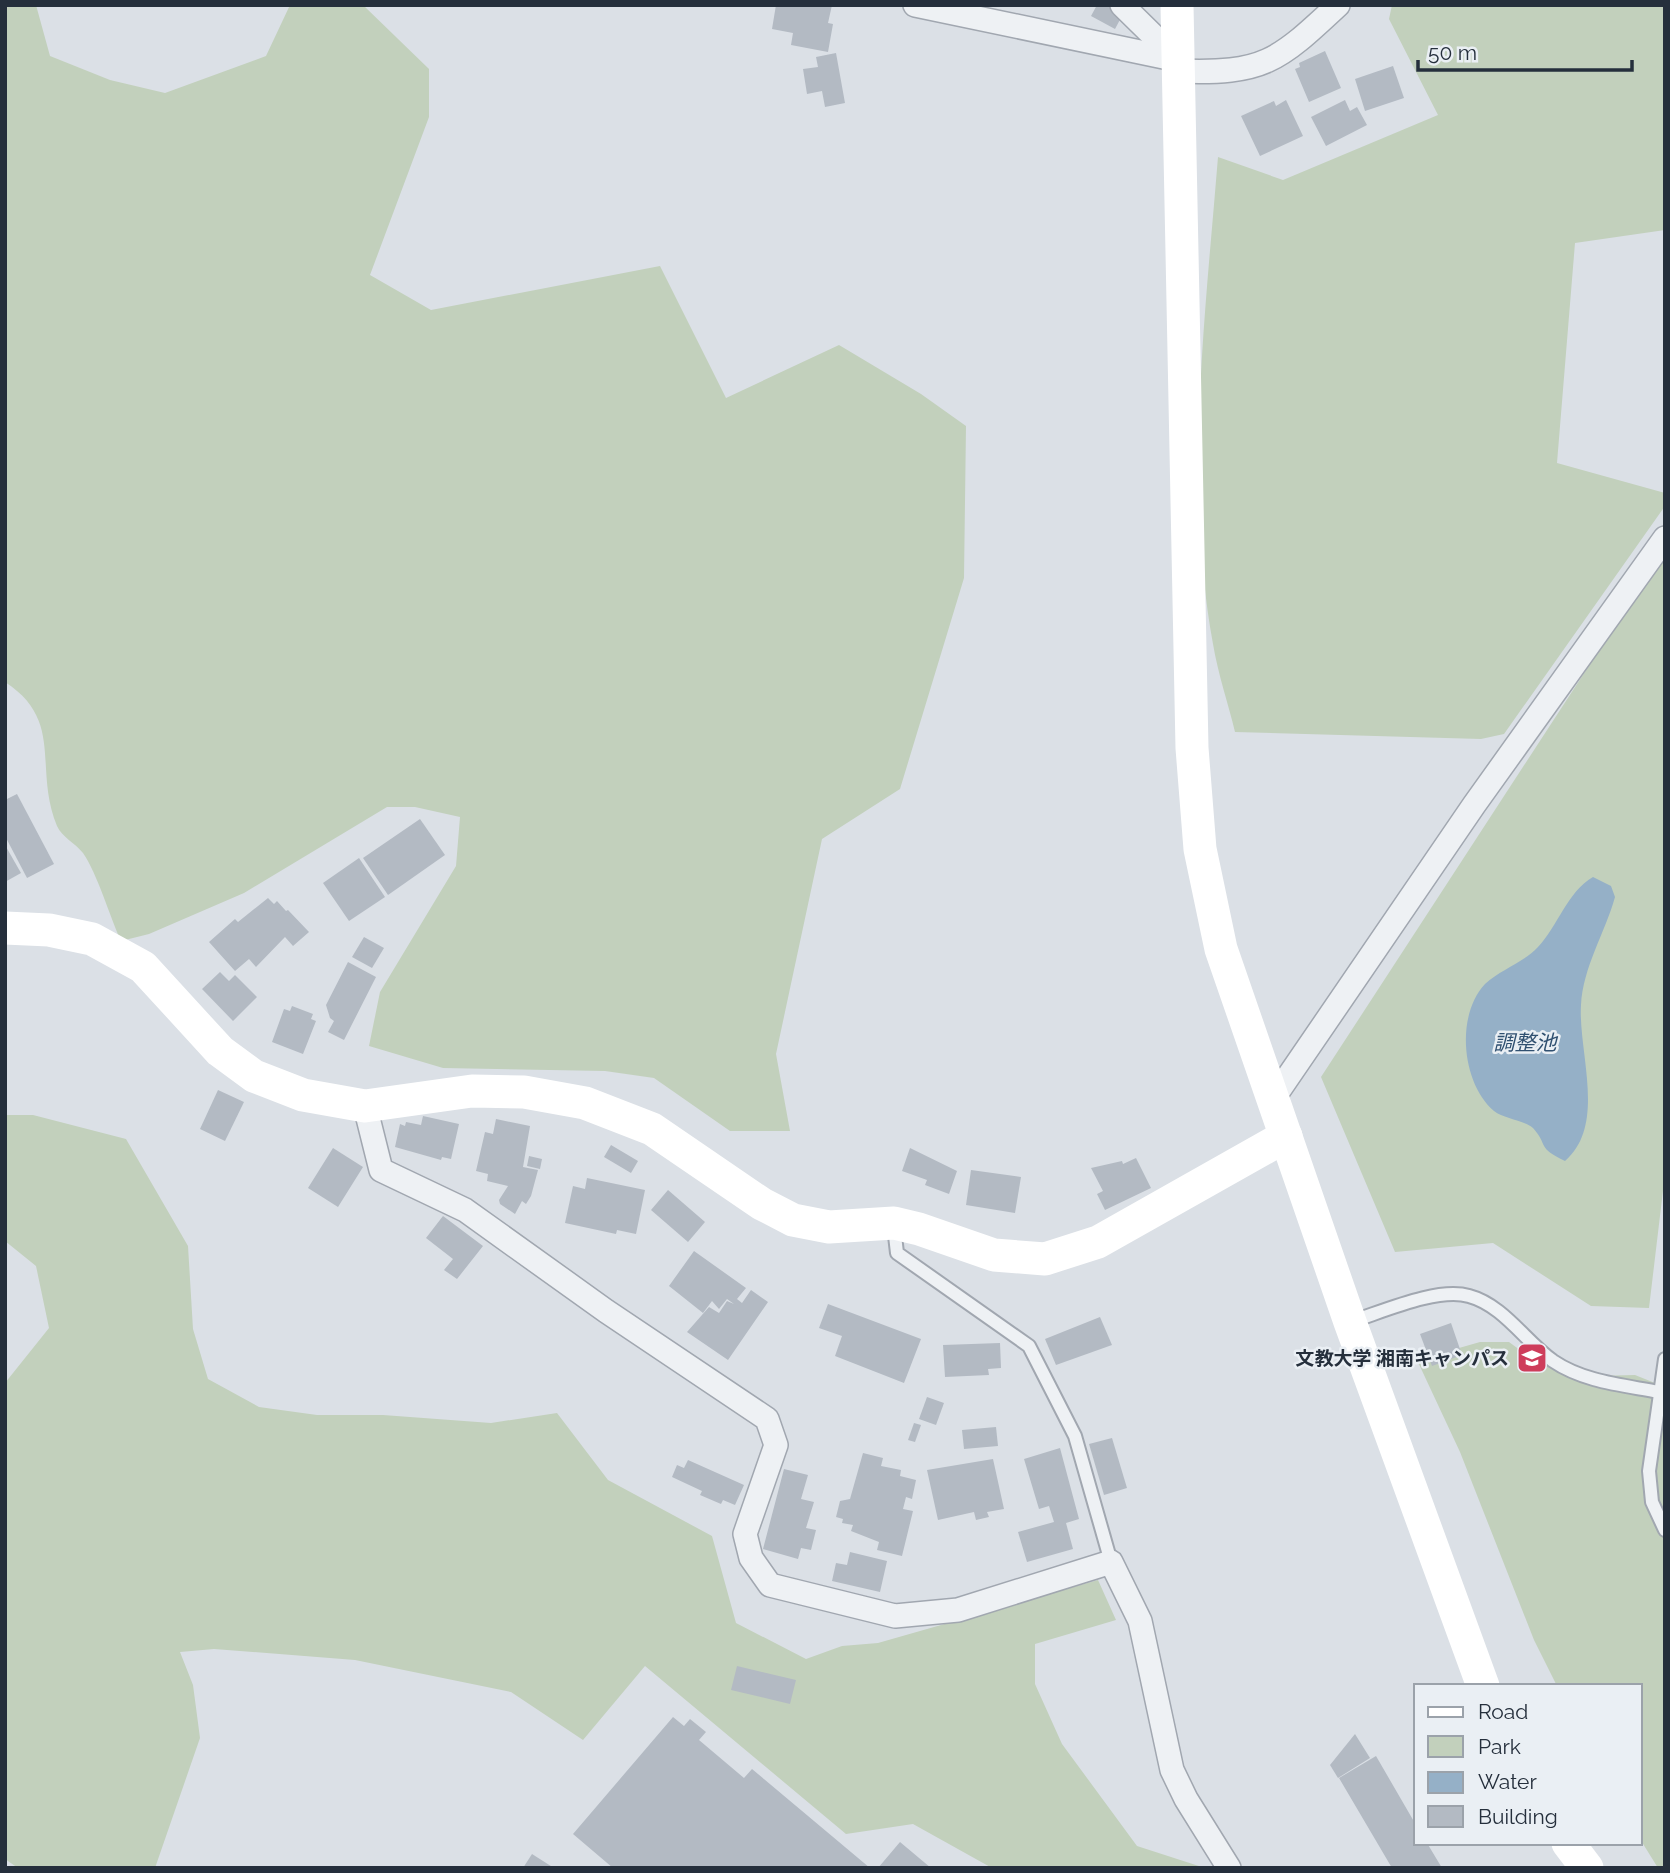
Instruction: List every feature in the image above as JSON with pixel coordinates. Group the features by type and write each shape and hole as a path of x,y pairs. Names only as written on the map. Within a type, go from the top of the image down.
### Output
{"street":[{"path":"915,5 1178,65 1252,69 1291,50 1338,5"},
{"path":"1122,5 1178,65"},
{"path":"1177,5 1192,748 1200,849 1221,948 1350,1322 1482,1684"},
{"path":"1273,1099 1466,816 1665,538"},
{"path":"5,928 49,930 92,939 143,967 220,1051 254,1076 303,1095 365,1106 472,1091 524,1092 585,1102 652,1129 762,1204 793,1220 829,1227 894,1223 919,1228 994,1255 1045,1259 1098,1242 1286,1136"},
{"path":"365,1106 381,1170 465,1210 606,1311 767,1419 776,1445 745,1534 751,1558 770,1585 895,1616 958,1610 1111,1562 1140,1621 1172,1770 1186,1799 1228,1868"},
{"path":"1570,1845 1587,1868"}],"lane":[{"path":"894,1223 897,1253 1029,1346 1075,1436 1111,1562"},
{"path":"1350,1322 1440,1295 1469,1296 1493,1307 1553,1361 1583,1377 1660,1392"},
{"path":"1665,1359 1649,1471 1652,1502 1665,1530"}],"green space":[{"path":"5,5 36,5 50,56 110,80 165,93 266,56 290,5 363,5 429,69 429,117 370,275 431,310 660,266 726,398 839,345 921,394 966,426 964,578 900,789 822,839 776,1054 790,1131 730,1131 654,1078 605,1071 443,1068 369,1046 380,992 456,866 460,817 415,807 387,807 244,893 149,934 121,941 83,853 57,826 50,805 44,747 35,713 23,697 5,682"},
{"path":"1392,5 1665,5 1665,230 1575,243 1557,463 1665,493 1665,506 1504,734 1481,739 1235,732 1213,644 1204,584 1198,462 1203,340 1218,157 1283,180 1438,115 1389,19"},
{"path":"1665,549 1665,1174 1649,1308 1591,1306 1493,1243 1395,1252 1321,1077"},
{"path":"5,1115 33,1115 126,1139 188,1246 193,1329 208,1379 259,1407 317,1415 383,1415 491,1423 557,1413 608,1480 712,1536 736,1623 806,1659 842,1646 878,1643 1098,1580 1116,1620 1035,1644 1035,1684 1062,1744 1137,1846 1205,1868 992,1868 913,1824 846,1834 645,1666 583,1740 511,1692 355,1660 214,1649 180,1652 193,1685 200,1738 155,1868 18,1868 5,1859 5,1383 49,1328 36,1266 5,1241"},
{"path":"1480,1342 1509,1342 1535,1361 1594,1376 1635,1375 1665,1387 1665,1868 1658,1868 1642,1842 1642,1684 1556,1684 1534,1640 1460,1452 1417,1360"}],"water":[{"name":"調整池","path":"1593,877 1611,886 1615,897 1583,991 1581,1024 1588,1108 1585,1128 1578,1146 1565,1161 1546,1149 1533,1128 1498,1114 1483,1099 1469,1067 1466,1031 1475,998 1485,984 1538,947 1576,891"}],"building":[{"path":"776,5 832,5 828,23 833,24 828,52 791,45 793,33 772,29"},
{"path":"1097,5 1112,5 1110,8 1123,14 1115,29 1091,16"},
{"path":"1325,51 1341,88 1309,102 1295,69 1300,67 1299,63"},
{"path":"836,53 845,103 825,107 822,91 807,94 803,69 818,67 816,57"},
{"path":"1393,66 1404,98 1365,111 1355,79"},
{"path":"1286,100 1303,136 1260,156 1241,116 1274,101 1276,106"},
{"path":"1345,100 1350,111 1357,107 1367,125 1326,146 1311,117"},
{"path":"17,794 54,864 27,878 5,836 5,800"},
{"path":"420,819 445,855 388,895 363,858"},
{"path":"5,845 21,873 5,882"},
{"path":"359,858 385,897 349,921 323,883"},
{"path":"268,898 288,910 309,932 293,946 285,937 256,967 249,959 235,971 209,942 235,919 238,922"},
{"path":"364,937 384,948 372,968 352,957"},
{"path":"348,962 376,977 344,1040 328,1032 334,1021 330,1018 326,1005"},
{"path":"220,972 229,981 235,975 257,997 233,1021 202,989"},
{"path":"292,1006 313,1014 311,1019 316,1021 303,1054 272,1042 284,1009 290,1011"},
{"path":"218,1090 244,1102 225,1141 200,1129"},
{"path":"423,1116 459,1124 451,1159 442,1157 441,1160 395,1147 400,1124 405,1126 406,1122 421,1125"},
{"path":"496,1119 530,1126 523,1167 538,1170 531,1196 526,1204 522,1201 515,1214 500,1204 499,1200 508,1186 487,1181 488,1174 476,1171 485,1132 493,1134"},
{"path":"611,1145 638,1161 631,1173 604,1157"},
{"path":"333,1148 363,1167 338,1207 308,1188"},
{"path":"910,1148 957,1171 949,1194 925,1185 927,1180 902,1171"},
{"path":"529,1156 542,1159 540,1169 527,1166"},
{"path":"1136,1158 1151,1188 1105,1210 1097,1194 1103,1191 1091,1168 1122,1161 1123,1164"},
{"path":"971,1170 1021,1177 1015,1213 966,1205"},
{"path":"587,1178 645,1190 636,1234 617,1230 616,1234 565,1223 573,1186 585,1189"},
{"path":"668,1190 705,1222 688,1242 651,1210"},
{"path":"443,1216 483,1246 457,1279 444,1270 453,1259 426,1238"},
{"path":"694,1251 746,1288 737,1299 742,1303 751,1290 768,1302 728,1360 687,1332 709,1307 719,1313 727,1301 734,1304 727,1299 719,1309 712,1301 703,1313 669,1286"},
{"path":"828,1304 921,1339 904,1383 835,1356 842,1336 819,1328"},
{"path":"1100,1317 1112,1345 1056,1365 1045,1339"},
{"path":"1451,1323 1462,1355 1432,1366 1420,1334"},
{"path":"1000,1343 1001,1368 988,1369 989,1375 945,1377 943,1345"},
{"path":"927,1397 944,1403 936,1425 919,1419"},
{"path":"914,1423 921,1425 915,1442 908,1440"},
{"path":"996,1427 998,1446 964,1449 962,1430"},
{"path":"1112,1438 1127,1488 1104,1495 1089,1444"},
{"path":"1060,1448 1079,1519 1066,1523 1073,1549 1027,1562 1018,1532 1054,1522 1049,1506 1039,1509 1024,1459"},
{"path":"863,1453 883,1458 881,1466 901,1470 900,1476 916,1480 912,1499 906,1497 903,1509 913,1511 902,1556 877,1550 879,1542 851,1531 853,1525 842,1523 843,1519 836,1517 840,1501 850,1499"},
{"path":"993,1459 1004,1509 987,1512 989,1517 976,1520 974,1512 938,1520 927,1470"},
{"path":"688,1460 744,1485 735,1505 723,1500 721,1504 700,1495 702,1491 672,1477 677,1465 684,1468"},
{"path":"784,1469 808,1475 801,1499 814,1502 806,1528 816,1530 811,1550 801,1548 798,1559 763,1549"},
{"path":"850,1552 887,1561 880,1592 832,1581 836,1563 847,1565"},
{"path":"737,1666 796,1680 790,1704 731,1690"},
{"path":"673,1717 684,1726 690,1719 706,1732 699,1740 744,1778 752,1769 870,1868 613,1868 573,1834"},
{"path":"1355,1734 1370,1758 1338,1778 1330,1765"},
{"path":"1376,1756 1414,1822 1414,1845 1428,1845 1442,1868 1392,1868 1339,1778"},
{"path":"900,1842 931,1868 878,1868"},
{"path":"532,1854 554,1868 523,1868"}],"place":[{"name":"文教大学 湘南キャンパス","path":"1532,1358"}]}
